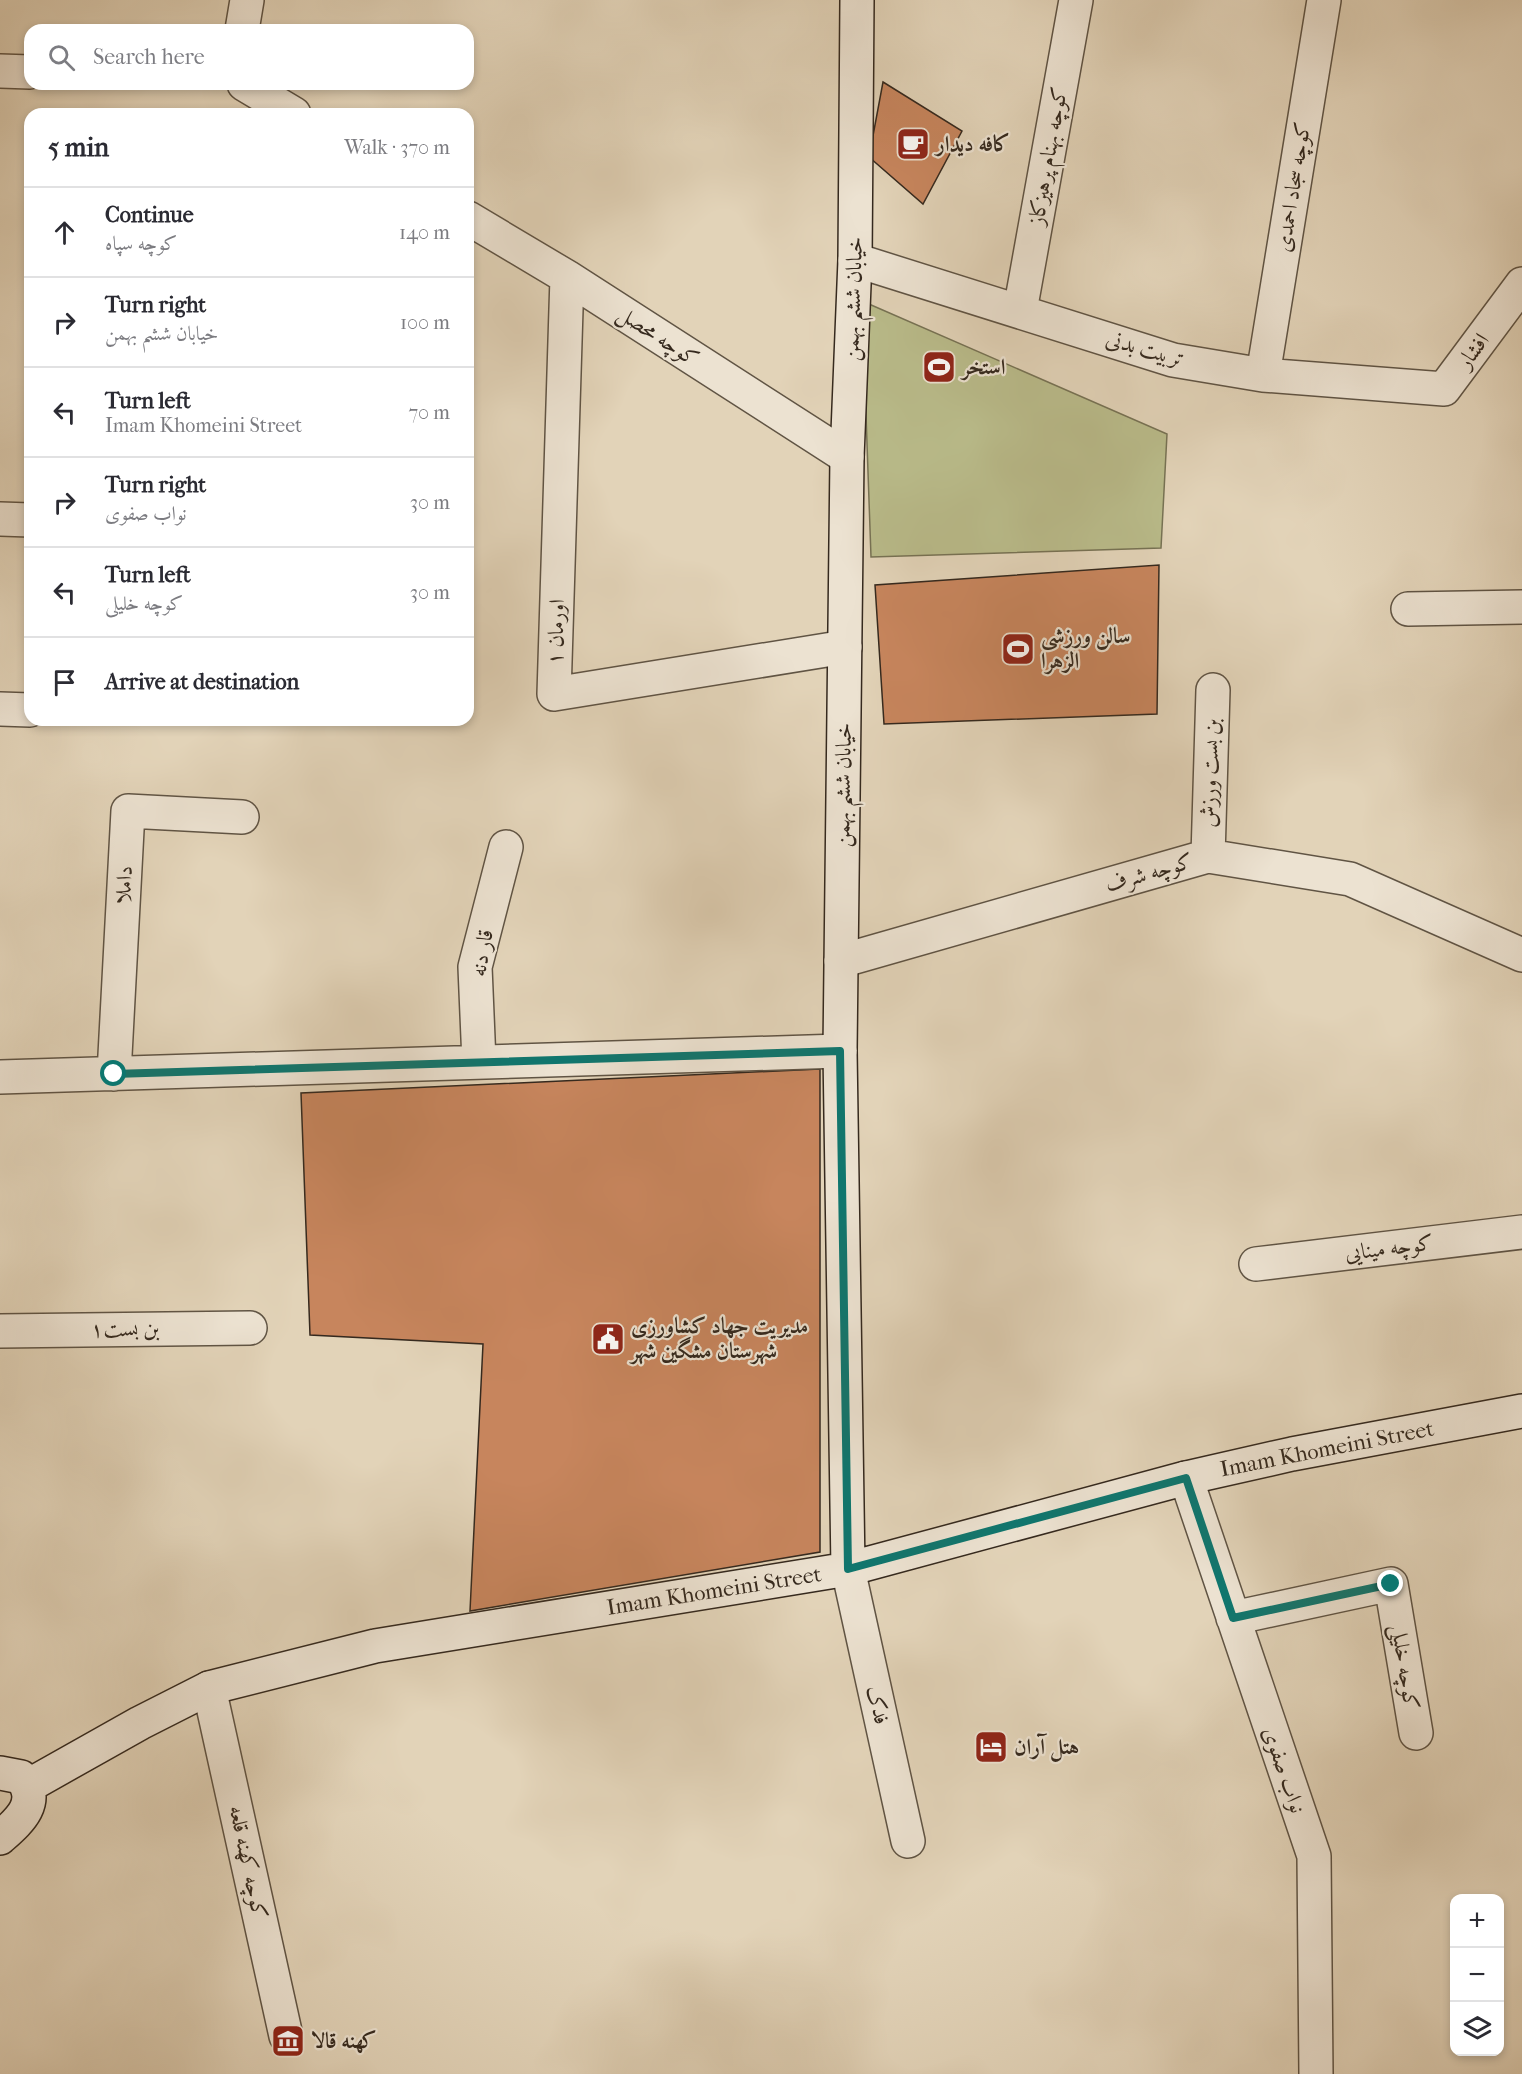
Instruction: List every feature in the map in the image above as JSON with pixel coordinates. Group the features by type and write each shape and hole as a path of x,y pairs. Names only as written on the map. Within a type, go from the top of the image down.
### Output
{"street":[{"path":"243,24 247,0"},
{"name":"خیابان ششم بهمن","path":"848,1569 840,1051 847,457 855,260 857,0"},
{"name":"کوچه بهنام پرهیزکاز","path":"1020,311 1076,0"},
{"name":"کوچه سجاد احمدی","path":"1263,375 1324,0"},
{"path":"0,71 24,72"},
{"path":"254,90 284,108"},
{"name":"کوچه محصل","path":"474,222 567,277 847,457"},
{"name":"تربیت بدنی","path":"855,260 1173,360 1263,375 1444,389"},
{"name":"اورمان ۱","path":"567,277 554,694 845,648"},
{"name":"افشار","path":"1444,389 1522,284"},
{"path":"0,519 24,520"},
{"path":"1408,609 1522,608"},
{"name":"بن بست ورزش","path":"1208,856 1213,690"},
{"path":"0,709 24,710"},
{"name":"داملا","path":"114,1074 128,811 242,817"},
{"name":"قار دنه","path":"479,1062 475,967 506,847"},
{"name":"کوچه شرف","path":"841,961 1208,856 1350,879 1522,955"},
{"path":"0,1077 840,1051"},
{"name":"کوچه مینایی","path":"1256,1263 1522,1232"},
{"name":"بن بست۱","path":"0,1331 250,1328"},
{"name":"Imam Khomeini Street","path":"14,1780 140,1723 209,1688 375,1647 848,1569 1186,1478 1292,1454 1522,1411"},
{"name":"نواب صفوی","path":"1186,1478 1314,1856 1316,2074"},
{"name":"فدک","path":"848,1569 908,1841"},
{"name":"کوچه خلیلی","path":"1233,1618 1391,1584 1416,1733"},
{"name":"کوچه کهنه قلعه","path":"209,1688 286,2036"},
{"path":"0,1838 18,1822 30,1804 14,1780"}],"green space":[{"name":"استخر","path":"862,301 1167,434 1161,548 871,557"}],"building":[{"name":"کافه دیدار","path":"883,82 962,131 923,204 869,157"},
{"name":"سالن ورزشی الزهرا","path":"1159,565 1157,714 884,724 875,585"},
{"name":"مدیریت جهاد کشاورزی شهرستان مشگین شهر","path":"820,1069 820,1552 470,1611 483,1344 310,1335 301,1093"}],"place":[{"name":"کافه دیدار","path":"913,144"},
{"name":"استخر","path":"939,367"},
{"name":"سالن ورزشی الزهرا","path":"1018,649"},
{"name":"مدیریت جهاد کشاورزی شهرستان مشگین شهر","path":"608,1339"},
{"name":"هتل آران","path":"991,1747"},
{"name":"کهنه قالا","path":"288,2041"}],"route":[{"path":"114,1074 840,1051 848,1569 1186,1478 1233,1618 1391,1584"}]}
